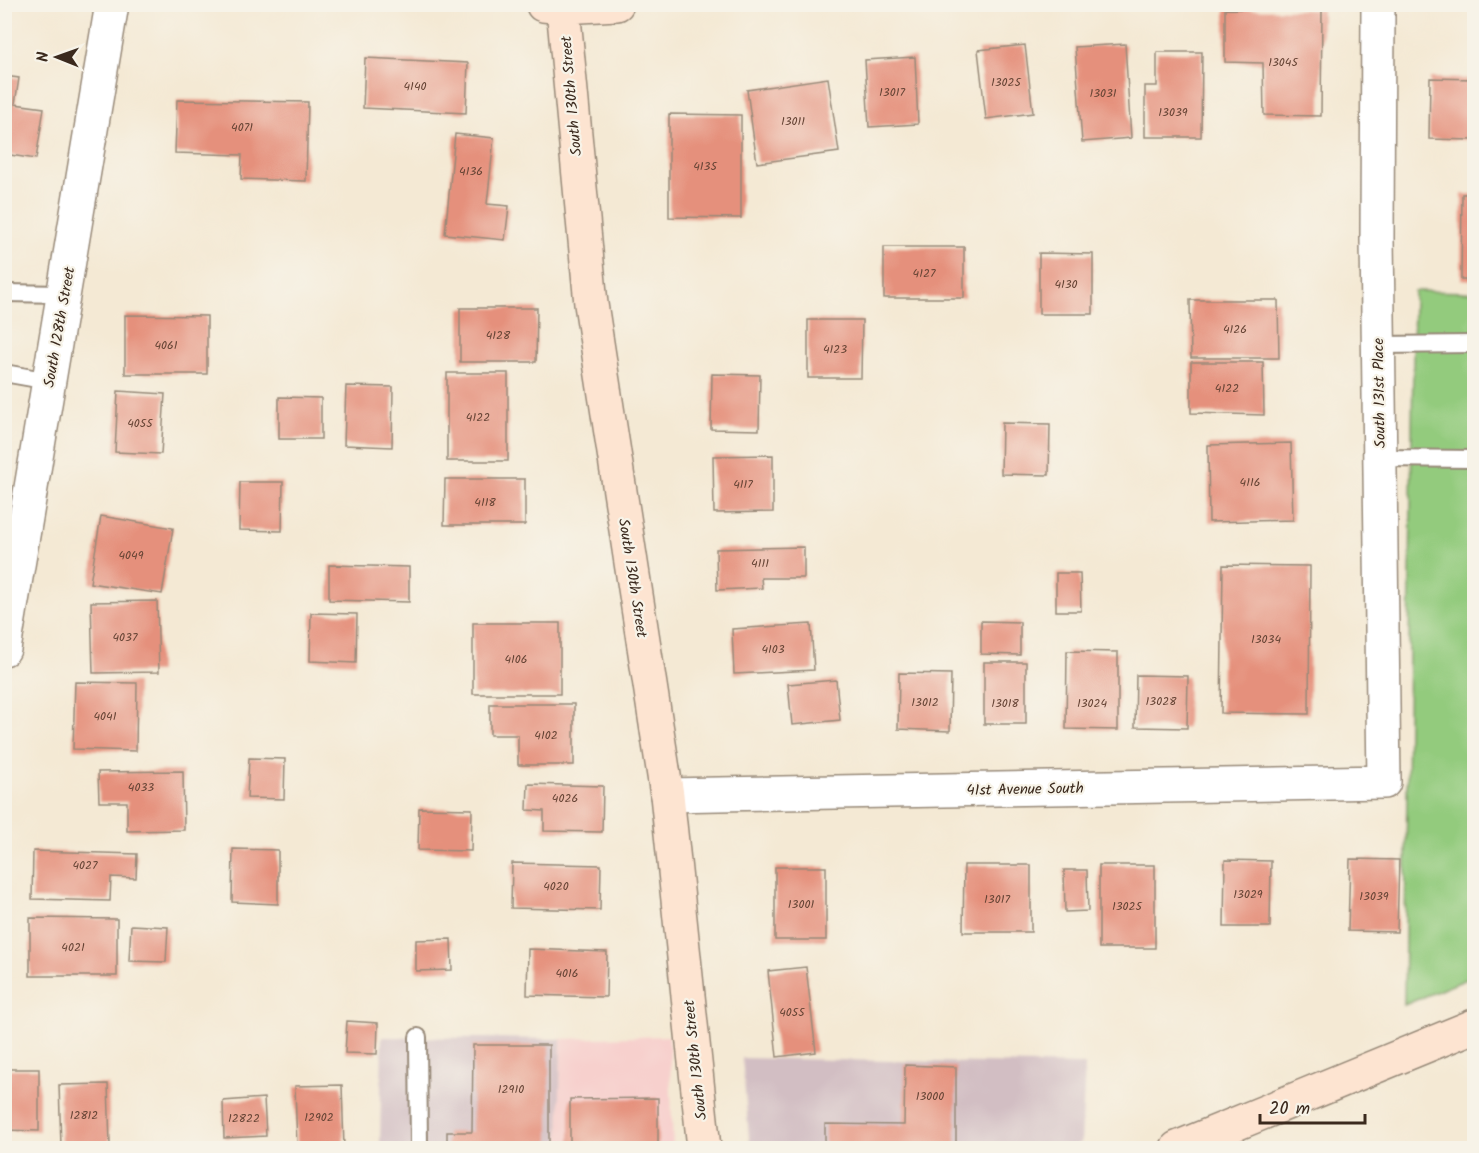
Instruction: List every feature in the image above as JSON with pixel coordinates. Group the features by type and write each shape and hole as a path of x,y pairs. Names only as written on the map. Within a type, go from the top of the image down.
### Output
{"street":[{"name":"South 128th Street","path":"4,649 112,4"},
{"path":"552,6 617,4"},
{"name":"South 131st Place","path":"1378,4 1378,345 1384,782"},
{"name":"South 130th Street","path":"552,6 591,304 667,795 704,1149"},
{"name":"41st Avenue South","path":"667,795 1384,782"},
{"path":"1177,1149 1474,1026"}],"lane":[{"path":"4,293 64,294"},
{"path":"1378,345 1474,344"},
{"path":"4,373 49,381"},
{"path":"1379,458 1474,459"},
{"path":"418,1037 419,1149"}],"shaded area":[{"path":"669,1036 673,1148 559,1148 561,1039"},
{"path":"382,1037 561,1039 559,1148 380,1148"},
{"path":"742,1058 1085,1065 1081,1143 1068,1148 750,1148"}],"green space":[{"path":"1414,291 1474,292 1474,976 1404,1005"}],"building":[{"path":"1225,9 1322,10 1321,116 1264,115 1263,63 1225,62"},
{"path":"1125,44 1131,138 1082,142 1075,47"},
{"path":"1025,45 1033,113 986,119 978,50"},
{"path":"1157,52 1202,52 1201,137 1145,137 1145,86 1157,86"},
{"path":"915,57 918,124 869,127 865,60"},
{"path":"365,58 468,63 466,113 363,108"},
{"path":"4,76 19,78 15,104 44,108 36,159 4,154"},
{"path":"828,78 839,152 757,163 747,90"},
{"path":"1430,78 1474,79 1474,140 1429,139"},
{"path":"177,100 308,102 306,181 241,179 242,155 175,153"},
{"path":"669,114 741,115 741,218 669,217"},
{"path":"455,134 494,138 487,204 509,206 505,240 445,234"},
{"path":"1462,194 1474,194 1474,280 1461,280"},
{"path":"884,247 964,247 964,298 884,298"},
{"path":"1039,253 1093,254 1093,314 1039,314"},
{"path":"1190,300 1278,300 1279,358 1191,358"},
{"path":"460,308 537,308 536,362 460,362"},
{"path":"125,315 207,316 207,374 125,374"},
{"path":"808,320 862,320 861,378 808,378"},
{"path":"1191,362 1263,362 1264,415 1191,413"},
{"path":"447,373 508,373 508,461 447,461"},
{"path":"712,374 760,375 759,430 711,429"},
{"path":"346,386 393,387 392,447 344,445"},
{"path":"118,391 165,394 161,454 115,452"},
{"path":"279,397 321,398 321,439 279,439"},
{"path":"1002,423 1050,424 1049,475 1001,474"},
{"path":"1291,443 1293,520 1209,522 1208,445"},
{"path":"773,455 773,512 714,513 713,456"},
{"path":"445,479 525,479 525,525 444,525"},
{"path":"240,482 283,482 282,531 239,530"},
{"path":"101,516 173,528 162,594 90,583"},
{"path":"804,547 804,578 761,578 762,588 717,590 716,549"},
{"path":"329,565 409,567 409,602 329,600"},
{"path":"1223,565 1310,566 1309,714 1221,713"},
{"path":"1056,573 1080,573 1081,611 1056,611"},
{"path":"157,601 159,672 93,673 91,602"},
{"path":"311,613 357,614 356,663 310,661"},
{"path":"981,621 1020,622 1020,655 981,654"},
{"path":"473,623 560,623 560,694 473,694"},
{"path":"811,624 814,670 734,674 732,629"},
{"path":"1067,651 1118,652 1118,730 1066,729"},
{"path":"984,662 1026,662 1026,724 984,724"},
{"path":"899,673 951,674 950,731 898,729"},
{"path":"1136,675 1188,676 1187,728 1135,727"},
{"path":"836,680 840,720 792,725 788,684"},
{"path":"75,682 137,683 136,751 73,749"},
{"path":"490,704 574,704 574,765 518,765 518,735 490,735"},
{"path":"249,758 285,759 284,799 247,798"},
{"path":"183,771 184,830 127,831 127,802 99,802 98,772"},
{"path":"528,784 603,786 602,832 544,831 544,811 527,810"},
{"path":"419,808 472,809 471,851 418,850"},
{"path":"233,849 278,850 278,904 232,902"},
{"path":"33,851 137,854 136,878 111,877 110,901 32,899"},
{"path":"1350,859 1399,860 1397,932 1348,931"},
{"path":"1225,860 1271,861 1270,927 1224,927"},
{"path":"512,863 601,865 600,910 511,908"},
{"path":"964,865 1031,865 1031,932 963,932"},
{"path":"1099,865 1155,865 1155,948 1099,948"},
{"path":"775,867 826,867 826,940 775,940"},
{"path":"1064,870 1087,870 1088,911 1065,912"},
{"path":"30,918 117,919 117,976 30,976"},
{"path":"131,925 168,927 166,962 129,961"},
{"path":"451,939 452,970 416,971 416,940"},
{"path":"528,949 607,952 606,997 527,995"},
{"path":"806,967 816,1052 777,1057 768,971"},
{"path":"347,1021 378,1023 377,1054 345,1053"},
{"path":"473,1045 549,1045 549,1148 447,1148 447,1132 472,1132"},
{"path":"905,1065 956,1067 956,1148 825,1148 825,1124 904,1125"},
{"path":"4,1069 39,1069 39,1131 4,1130"},
{"path":"108,1084 110,1145 61,1146 59,1085"},
{"path":"342,1085 344,1148 297,1148 295,1086"},
{"path":"264,1098 266,1136 224,1138 223,1101"},
{"path":"658,1098 658,1148 570,1148 570,1099"}]}
